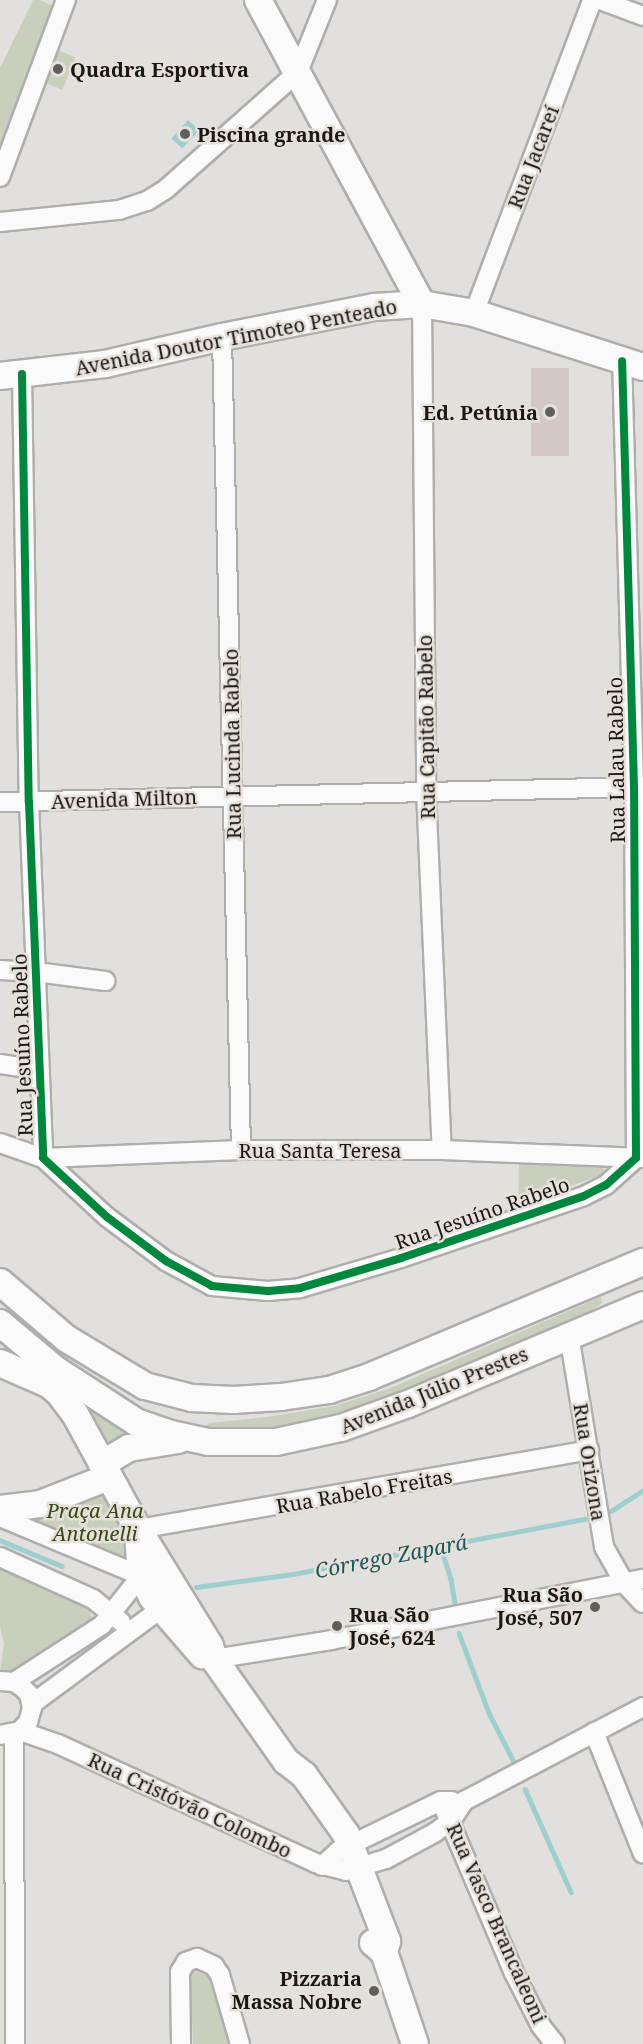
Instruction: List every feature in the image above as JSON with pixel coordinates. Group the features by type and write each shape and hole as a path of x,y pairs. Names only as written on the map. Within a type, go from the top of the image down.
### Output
{"main road":[{"path":"258,0 422,304"},
{"name":"Avenida Doutor Timoteo Penteado","path":"11,375 105,364 222,337 374,307 422,304 474,313 632,364"},
{"name":"Avenida Júlio Prestes","path":"0,1282 67,1339 109,1366 154,1388 192,1398 281,1397 328,1390 369,1377 643,1262"},
{"name":"Avenida Júlio Prestes","path":"53,1377 136,1422 190,1439 208,1442 276,1442 341,1428 408,1404 643,1305"},
{"path":"0,1323 53,1377 59,1392 75,1414 138,1529 169,1595 210,1646 214,1659 286,1761 285,1774 343,1860 373,1943 384,1952 415,2044"},
{"path":"53,1377 67,1339"},
{"path":"0,1363 53,1377"},
{"path":"0,1509 40,1504 106,1470 129,1448 157,1441 190,1439"},
{"path":"138,1529 141,1575 169,1595"}],"street":[{"path":"0,177 66,0"},
{"path":"0,222 119,210 147,201 166,189 298,72 327,0"},
{"name":"Rua Jacareí","path":"474,313 592,0"},
{"path":"600,0 643,16"},
{"name":"Rua Capitão Rabelo","path":"422,304 426,790 442,1150"},
{"name":"Rua Lucinda Rabelo","path":"222,337 241,1150"},
{"name":"Rua Lalau Rabelo","path":"632,364 639,787 640,1158"},
{"name":"Rua Jesuíno Rabelo","path":"11,375 43,1158 107,1217 166,1261 212,1286 268,1292 300,1288 401,1258 584,1196 606,1185 640,1158"},
{"name":"Avenida Milton","path":"0,802 426,790 639,787"},
{"path":"0,970 105,981"},
{"path":"0,1064 40,1070"},
{"name":"Rua Santa Teresa","path":"0,1143 43,1158 241,1150 442,1150 640,1158"},
{"name":"Rua Orizona","path":"569,1335 604,1547 634,1582 643,1603"},
{"name":"Rua Rabelo Freitas","path":"138,1529 589,1450"},
{"path":"0,1516 141,1575 113,1614 70,1647 7,1681"},
{"path":"0,1557 93,1599 113,1614 130,1633"},
{"path":"214,1659 331,1640 634,1582"},
{"path":"15,2044 11,1734 31,1710 130,1633 169,1595"},
{"name":"Rua Cristóvão Colombo","path":"7,1681 29,1694 31,1710 46,1735 58,1744"},
{"path":"343,1860 441,1801 464,1801 594,1732 640,1715"},
{"path":"594,1732 643,1854"},
{"name":"Rua Cristóvão Colombo","path":"11,1734 58,1744 343,1860"},
{"name":"Rua Vasco Brancaleoni","path":"441,1801 514,1974 541,2026 555,2044"},
{"path":"343,1860 386,1859 451,1821 464,1801"},
{"path":"181,2044 180,1972 191,1959 204,1959 220,1975 240,2044"}],"green space":[{"path":"33,0 40,0 59,9 0,168 0,68"},
{"name":"Quadra Esportiva","path":"55,49 75,57 62,90 42,81"},
{"path":"519,1165 603,1165 604,1171 600,1175 518,1206"},
{"path":"601,1297 602,1303 570,1325 455,1377 280,1437 203,1429 209,1423 267,1417 334,1406 388,1389"},
{"path":"94,1401 134,1426 108,1458 83,1406"},
{"name":"Praça Ana Antonelli","path":"107,1485 137,1533 132,1570 18,1519"},
{"name":"Praça Ana Antonelli","path":"0,1569 87,1607 93,1619 90,1630 15,1673 0,1672 4,1643 0,1626"},
{"path":"190,1969 214,1979 232,2044 193,2044"}],"water":[{"name":"Piscina grande","path":"188,120 199,130 182,149 171,139"}],"building":[{"name":"Ed. Petúnia","path":"531,368 569,368 569,456 531,456"}],"waterway":[{"name":"Córrego Zapará","path":"611,1511 643,1490"},
{"name":"Córrego Zapará","path":"196,1587 293,1574 585,1519"},
{"name":"Córrego Zapará","path":"0,1540 62,1566"},
{"path":"440,1545 451,1579 455,1603"},
{"path":"459,1633 489,1713 513,1760"},
{"path":"525,1789 571,1892"}],"cycle path":[{"path":"22,374 29,802 43,1158 107,1217 166,1261 212,1286 268,1291 300,1288 401,1258 584,1196 606,1185 636,1158 634,787 622,361"}],"place":[{"name":"Quadra Esportiva","path":"58,69"},
{"name":"Piscina grande","path":"185,134"},
{"name":"Ed. Petúnia","path":"550,412"},
{"name":"Rua São José, 507","path":"595,1607"},
{"name":"Rua São José, 624","path":"337,1626"},
{"name":"Pizzaria Massa Nobre","path":"374,1991"}]}
